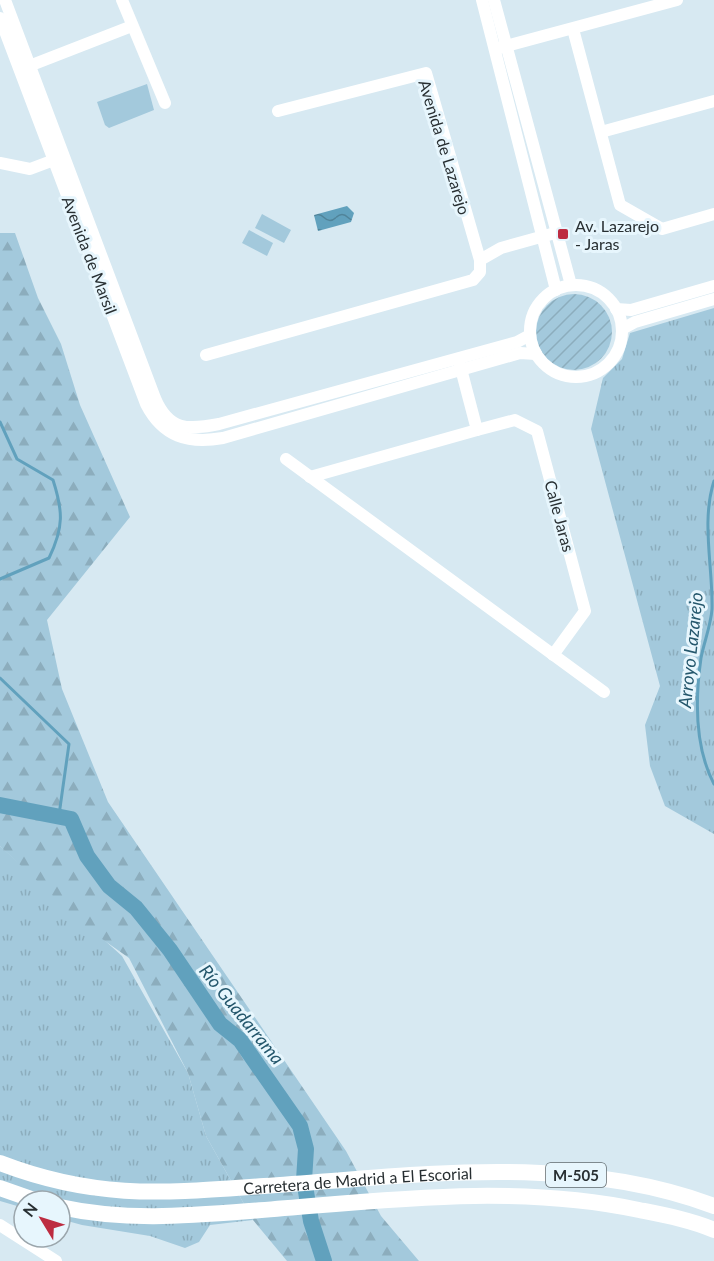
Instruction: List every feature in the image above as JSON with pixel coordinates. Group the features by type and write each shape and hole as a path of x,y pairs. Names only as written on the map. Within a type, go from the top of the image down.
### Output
{"highway":[{"name":"Carretera de Madrid a El Escorial","path":"0,1163 31,1175 107,1191 155,1193 438,1174 532,1171 599,1177 713,1206"},
{"name":"Carretera de Madrid a El Escorial","path":"72,1209 105,1215 155,1217 440,1197 533,1195 591,1200 710,1228"}],"street":[{"name":"Avenida de Marsil","path":"5,0 25,68 153,417 173,436 186,440 223,438 461,371"},
{"path":"122,0 165,103"},
{"path":"482,0 501,48 572,285"},
{"path":"494,0 501,48 542,237 556,290"},
{"path":"501,48 676,0"},
{"name":"Avenida de Marsil","path":"0,18 25,68"},
{"path":"25,68 132,26"},
{"path":"573,29 620,205 662,229 714,214"},
{"name":"Avenida de Lazarejo","path":"278,111 426,73 480,260"},
{"path":"602,132 714,101"},
{"name":"Avenida de Marsil","path":"59,158 158,406 174,424 183,428 219,424 458,358"},
{"path":"0,163 30,169 59,158"},
{"path":"206,355 473,280 480,272 480,260 501,248 555,233"},
{"path":"572,285 592,288 610,300 616,309 621,329 618,347 609,363 588,375 576,377 553,371 536,354 530,335 530,324 539,304 556,290 572,285"},
{"path":"616,309 631,310 714,286"},
{"path":"621,329 634,322 714,299"},
{"path":"477,430 458,358 517,342 530,335"},
{"path":"461,371 520,353 536,354"},
{"name":"Calle Jaras","path":"310,477 515,420 537,430 585,611 553,655"},
{"path":"286,459 603,692"},
{"path":"0,1225 56,1261"}],"green space":[{"path":"147,84 154,110 109,128 105,125 97,102"},
{"path":"262,214 291,230 284,243 255,228"},
{"path":"249,230 273,243 267,256 242,243"},
{"path":"0,233 15,233 38,298 61,344 80,405 130,517 47,620 62,689 108,802 346,1151 381,1216 419,1261 287,1261 253,1220 206,1136 188,1073 129,958 88,929 0,846"},
{"path":"567,294 581,294 595,300 606,311 612,325 609,347 601,359 581,370 567,370 553,364 542,353 536,339 536,325 542,311 553,300"},
{"path":"714,308 714,834 665,806 650,766 645,725 660,686 591,429 603,378 622,359 630,333"},
{"path":"0,846 122,956 188,1073 206,1136 253,1220 210,1225 199,1242 185,1248 150,1236 72,1222 72,1189 12,1189 12,1204 0,1201"}],"water":[{"path":"347,206 354,213 351,222 318,231 314,215"}],"waterway":[{"path":"0,422 17,459 53,480 60,510 57,537 49,558 0,579"},
{"name":"Arroyo Lazarejo","path":"714,481 708,512 712,609 701,658 697,706 703,754 714,784"},
{"path":"0,678 69,744 59,815"},
{"name":"Río Guadarrama","path":"0,805 71,819 87,856 109,886 136,908 170,950 220,1024 240,1040 300,1126 306,1149 304,1180 311,1221 324,1261"}],"place":[{"name":"Av. Lazarejo - Jaras","path":"563,234"}]}
